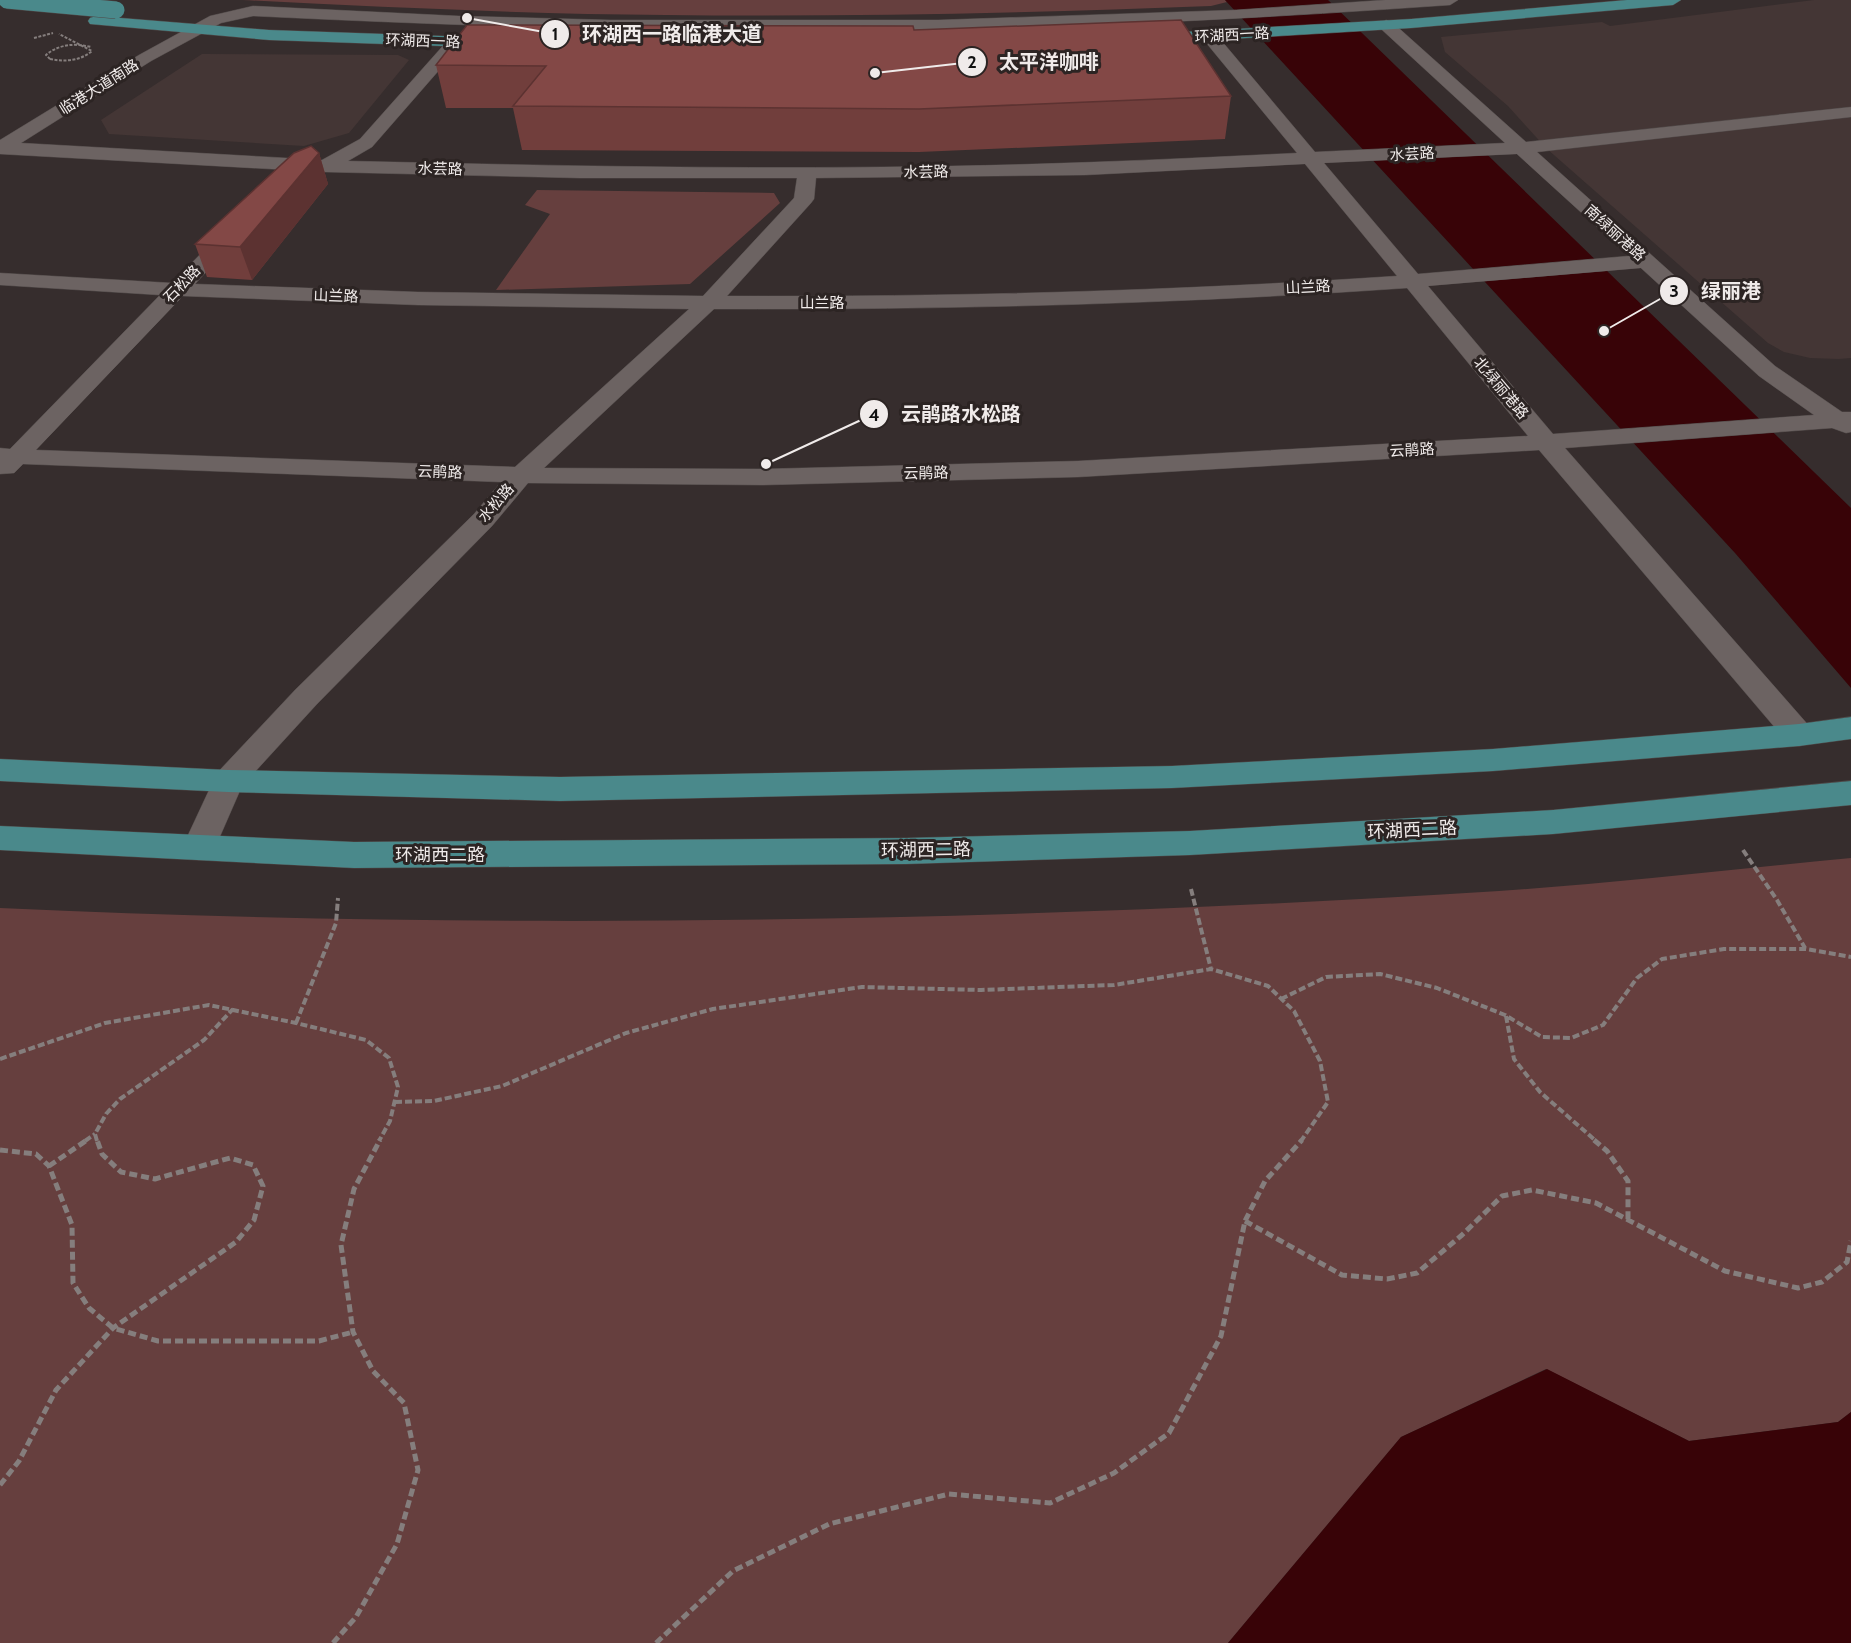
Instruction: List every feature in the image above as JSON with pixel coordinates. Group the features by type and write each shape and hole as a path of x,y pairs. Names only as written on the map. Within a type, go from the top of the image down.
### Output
{"main road":[{"name":"环湖西一路","path":"7,0 216,19 456,30 781,35 968,33 1243,24 1551,0"},
{"name":"环湖西一路","path":"1351,17 1386,26 1584,10 1673,0"},
{"name":"环湖西一路","path":"0,12 269,35 521,44"},
{"name":"环湖西一路","path":"1126,40 1209,36 1243,24"},
{"path":"0,770 228,781 560,789 1172,777 1494,760 1799,735 1851,728"},
{"name":"环湖西二路","path":"0,838 354,855 592,855 1190,843 1553,822 1851,793"}],"street":[{"path":"1243,24 1351,17 1450,0"},
{"name":"临港大道南路","path":"0,147 145,58 216,19"},
{"name":"南绿丽港路","path":"1386,26 1767,371 1847,423"},
{"name":"北绿丽港路","path":"1209,36 1546,442 1799,735"},
{"path":"286,182 325,166 366,143 455,42"},
{"name":"水芸路","path":"0,147 325,166 579,172 807,173 1085,168 1521,148 1851,112"},
{"name":"水松路","path":"199,848 228,781 306,697 483,520 520,475 709,302 804,199 807,173"},
{"name":"石松路","path":"5,463 251,212"},
{"name":"山兰路","path":"0,279 177,290 492,300 868,303 1048,299 1413,281 1646,261"},
{"name":"云鹃路","path":"5,463 520,475 763,477 1078,469 1546,442 1785,424 1847,423"}],"path":[{"path":"59,34 89,47 92,51 87,56 79,58 50,59 47,53 57,48 79,45 91,47"},
{"path":"1743,850 1777,900 1806,949"},
{"path":"1191,889 1211,969"},
{"path":"296,1023 336,923 338,898"},
{"path":"1281,999 1326,978 1380,974 1437,987 1505,1015 1542,1037 1571,1038 1603,1025 1637,978 1662,959 1724,949 1806,949 1851,957"},
{"path":"395,1102 434,1101 502,1086 626,1033 713,1009 862,987 981,990 1114,985 1211,969 1268,986 1294,1011 1320,1061 1328,1102 1299,1144 1265,1181 1245,1221 1221,1336 1169,1433 1114,1473 1050,1503 949,1494 829,1524 733,1572 656,1643"},
{"path":"0,1059 105,1023 209,1005 366,1040 389,1058 398,1087 395,1102 390,1121 354,1189 341,1245 353,1332 373,1371 404,1403 418,1470 397,1544 356,1617 333,1643"},
{"path":"49,1166 95,1134 107,1113 136,1087 194,1049 222,1026 233,1009"},
{"path":"1505,1015 1514,1059 1540,1092 1607,1151 1628,1181 1628,1220"},
{"path":"0,1485 19,1461 56,1390 113,1328 236,1242 254,1220 263,1186 253,1165 230,1158 155,1179 121,1172 102,1154 95,1134"},
{"path":"0,1150 36,1154 49,1166 72,1225 73,1283 89,1308 113,1328 158,1341 319,1341 353,1332"},
{"path":"1245,1221 1342,1275 1387,1279 1417,1273 1462,1235 1502,1196 1532,1190 1596,1203 1725,1271 1798,1288 1822,1282 1847,1262 1851,1241"}],"shaded area":[{"path":"242,0 1225,0 1227,2 1211,6 1075,11 734,15 507,12"},
{"path":"1225,0 1328,0 1851,508 1851,688 1735,553"},
{"path":"1814,0 1851,0 1851,358 1810,358 1784,352 1768,343 1546,148 1508,106 1445,52 1441,37 1602,22 1610,26"},
{"path":"202,54 398,55 409,60 349,133 304,146 109,134 101,120"},
{"path":"537,190 774,193 780,203 690,284 496,290 550,214 525,205"},
{"path":"1851,858 1851,1412 1838,1422 1689,1441 1546,1369 1401,1437 1228,1643 0,1643 0,908 187,915 562,921 937,916 1312,902 1499,891"},
{"path":"1547,1369 1689,1441 1838,1422 1851,1412 1851,1643 1228,1643 1401,1437"}],"building":[{"path":"1181,20 1231,96 919,109 513,106 546,66 436,65 467,25 913,26 914,30"},
{"path":"311,146 319,153 240,247 195,244 294,153"}],"place":[{"name":"环湖西一路临港大道","path":"467,18"},
{"name":"太平洋咖啡","path":"875,73"},
{"name":"绿丽港","path":"1604,331"},
{"name":"云鹃路水松路","path":"766,464"}]}
